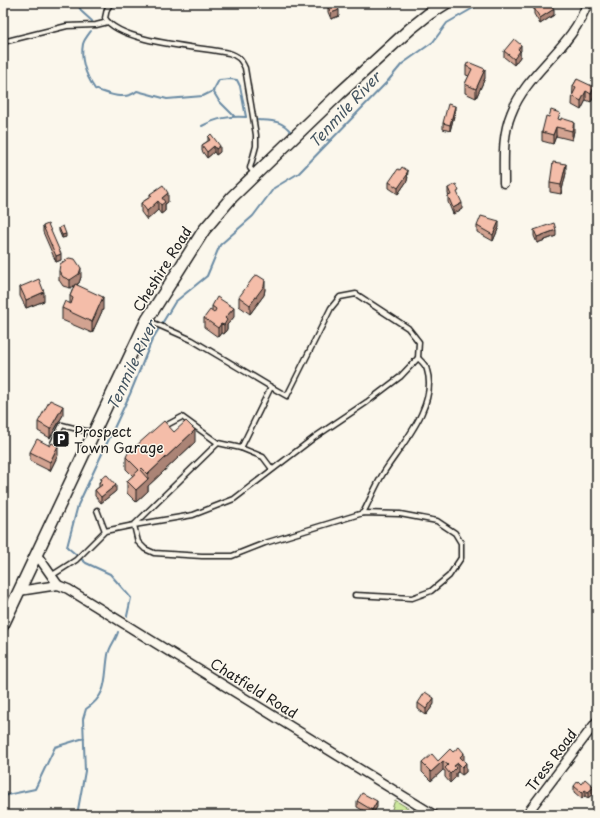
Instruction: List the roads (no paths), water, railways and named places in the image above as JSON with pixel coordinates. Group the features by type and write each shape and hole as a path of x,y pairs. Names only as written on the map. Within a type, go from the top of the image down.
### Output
{"main road":[{"name":"Cheshire Road","path":"3,625 20,592 93,433 152,322 204,230 232,197 255,174 410,29 430,13 446,3"}],"street":[{"path":"504,183 505,132 511,113 520,96 578,24 587,3"},
{"name":"Chatfield Road","path":"37,555 58,585 68,589 434,815"},
{"path":"20,592 58,585"},
{"name":"Tress Road","path":"526,815 597,721"}],"lane":[{"path":"111,3 105,14 108,22 114,28 137,37 216,50 237,56 245,68 256,135 256,146 250,168 255,174"},
{"path":"3,42 67,26 96,25 108,22"},
{"path":"51,576 76,560 105,530 193,515 234,499 315,437 367,402 400,377 418,358 419,342 408,328 356,294 340,297 330,308 287,396 192,340 152,322"},
{"path":"363,513 383,474 415,425 426,403 430,383 427,368 418,358"},
{"path":"241,448 271,387"},
{"path":"156,433 182,417 218,443 241,448 263,457 272,469"},
{"path":"51,447 62,426 93,433"},
{"path":"134,525 218,443"},
{"path":"97,510 105,530"},
{"path":"134,525 138,542 145,549 154,553 202,556 232,556 265,543 363,513 400,514 437,522 455,533 461,543 461,558 449,576 431,591 412,598 355,595"}],"waterway":[{"path":"77,3 82,12 92,21"},
{"name":"Tenmile River","path":"127,616 131,598 110,574 86,563 67,547 78,505 130,394 152,340 175,302 207,276 220,245 253,216 274,188 299,173 387,82 402,64 433,42 447,23 482,3"},
{"path":"91,31 84,42 82,56 87,74 95,89 117,96 128,96 137,91 167,99 203,96 213,91 219,80 237,80 240,86 246,117"},
{"path":"213,91 219,101 234,116"},
{"path":"202,126 223,118 246,117"},
{"path":"258,120 280,123 291,132"},
{"path":"312,139 332,140"},
{"name":"Tenmile River","path":"77,815 85,771 83,719 86,709 99,697 102,691 109,652 118,632"},
{"path":"3,799 7,795 35,789 55,747 84,738"}],"place":[{"name":"Prospect Town Garage","path":"61,439"}]}
